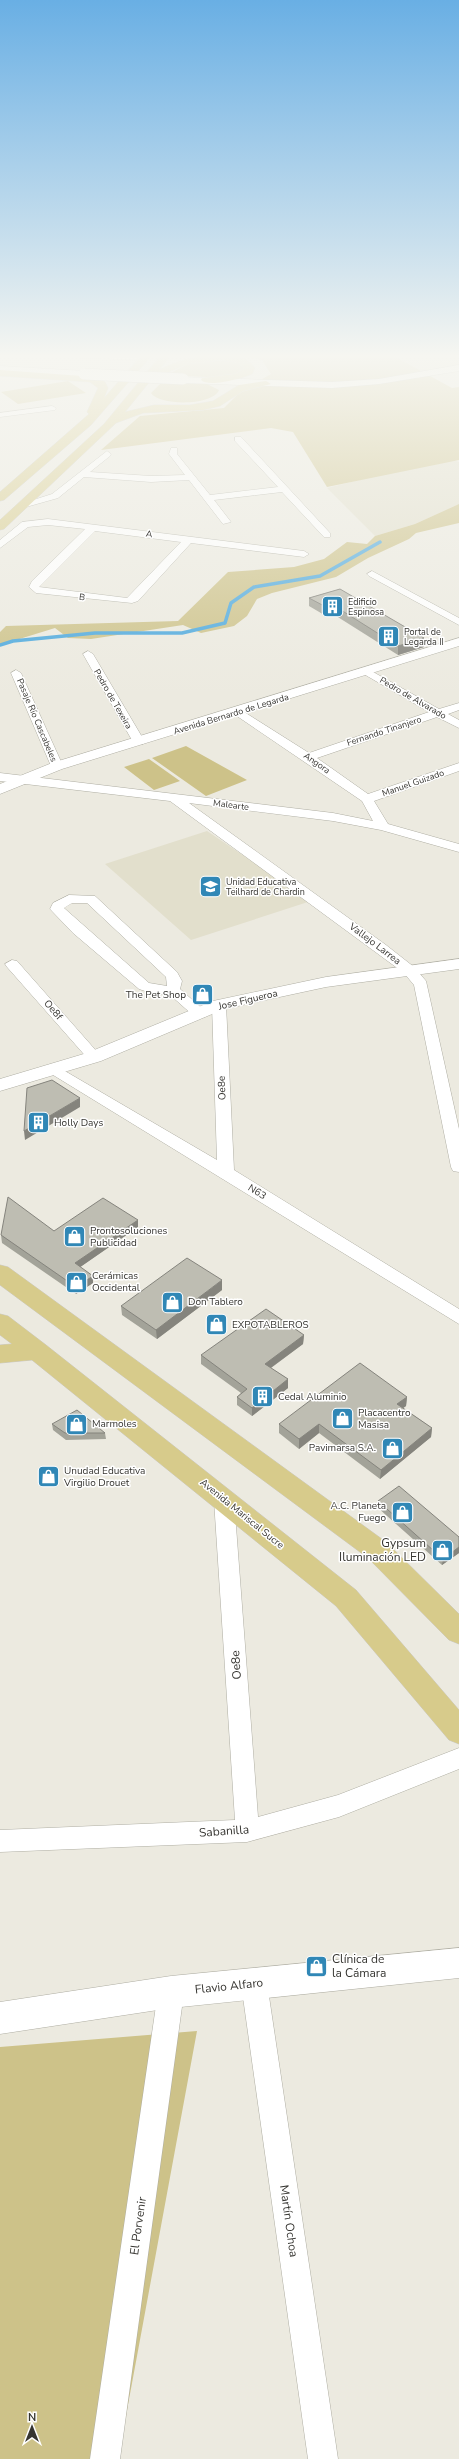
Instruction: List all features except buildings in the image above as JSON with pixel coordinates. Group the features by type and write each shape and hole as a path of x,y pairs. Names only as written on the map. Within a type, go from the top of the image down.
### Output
{"main road":[{"path":"0,498 34,469"},
{"path":"0,526 63,469"},
{"path":"0,1273 377,1550 459,1632"},
{"name":"Avenida Mariscal Sucre","path":"0,1322 346,1598 459,1731"},
{"path":"0,1354 38,1351"}],"street":[{"path":"26,504 55,496 89,469"},
{"path":"185,469 226,522"},
{"path":"267,469 327,535"},
{"path":"82,474 151,479 191,477"},
{"path":"208,498 286,489"},
{"name":"A","path":"0,545 25,524 31,522 189,539 304,554"},
{"name":"B","path":"92,528 36,583 34,587 36,590 128,601 134,599 189,539"},
{"path":"372,574 459,622"},
{"name":"Avenida Bernardo de Legarda","path":"372,675 459,642"},
{"name":"Avenida Bernardo de Legarda","path":"1,784 39,783 372,675 459,651"},
{"name":"Pedro de Texeira","path":"88,654 139,742"},
{"name":"Pasaje Río Cascabeles","path":"16,673 57,766"},
{"name":"Pedro de Alvarado","path":"372,675 459,725"},
{"name":"Fernando Tinanjero","path":"308,756 459,706"},
{"name":"Avenida Bernardo de Legarda","path":"1,784 19,780 57,766 139,742 242,716"},
{"name":"Angora","path":"242,716 308,756 367,799 383,827"},
{"name":"Manuel Guizado","path":"367,799 459,767"},
{"name":"Malearte","path":"19,780 333,817 383,827 459,848"},
{"name":"Vallejo Larrea","path":"175,799 409,970 421,984 459,1167"},
{"path":"440,842 459,836"},
{"path":"173,990 175,981 172,975 90,899 69,900 58,906 57,909 78,930 144,986 154,990 173,990 200,1014"},
{"name":"Oe8f","path":"12,964 94,1057"},
{"name":"Jose Figueroa","path":"0,1085 94,1057 219,1005 326,982 459,964"},
{"name":"Oe8e","path":"219,1005 226,1172"},
{"name":"N63","path":"53,1070 226,1172 459,1318"},
{"name":"Oe8e","path":"224,1500 247,1831"},
{"name":"Sabanilla","path":"0,1841 247,1831 339,1806 459,1758"},
{"name":"Flavio Alfaro","path":"0,2018 171,1992 459,1962"},
{"name":"Martín Ochoa","path":"254,1983 323,2459"},
{"name":"El Porvenir","path":"105,2459 171,1992"}],"shaded area":[{"path":"316,469 416,469 327,487"},
{"path":"405,469 459,469 459,504 415,524 375,536 327,488"},
{"path":"459,504 459,523 416,533 409,539 368,558 336,577 272,593 257,599 247,616 234,626 201,633 183,625 91,639 68,638 55,628 0,645 0,632 6,626 178,621 228,572 294,567 324,559 347,542 367,544 375,536 415,524"},
{"path":"186,746 247,780 206,796 152,758"},
{"path":"149,759 180,781 154,790 124,767"},
{"name":"Unidad Educativa Teilhard de Chardin","path":"207,831 311,901 191,940 105,864"},
{"path":"197,2031 118,2459 0,2459 0,2047"}],"waterway":[{"path":"0,645 13,641 95,633 182,633 225,623 231,603 254,587 320,576 380,542"}],"place":[{"name":"Edificio Espinosa","path":"333,607"},
{"name":"Portal de Legarda II","path":"388,637"},
{"name":"Unidad Educativa Teilhard de Chardin","path":"210,887"},
{"name":"The Pet Shop","path":"202,995"},
{"name":"Holly Days","path":"39,1123"},
{"name":"Prontosoluciones Publicidad","path":"74,1237"},
{"name":"Cerámicas Occidental","path":"76,1282"},
{"name":"Don Tablero","path":"172,1302"},
{"name":"EXPOTABLEROS","path":"217,1325"},
{"name":"Cedal Aluminio","path":"262,1397"},
{"name":"Placacentro Masisa","path":"343,1419"},
{"name":"Marmoles","path":"76,1424"},
{"name":"Pavimarsa S.A.","path":"392,1448"},
{"name":"Unudad Educativa Virgilio Drouet","path":"48,1477"},
{"name":"A.C. Planeta Fuego","path":"402,1512"},
{"name":"Gypsum Iluminación LED","path":"442,1550"},
{"name":"Clínica de la Cámara","path":"317,1966"}]}
